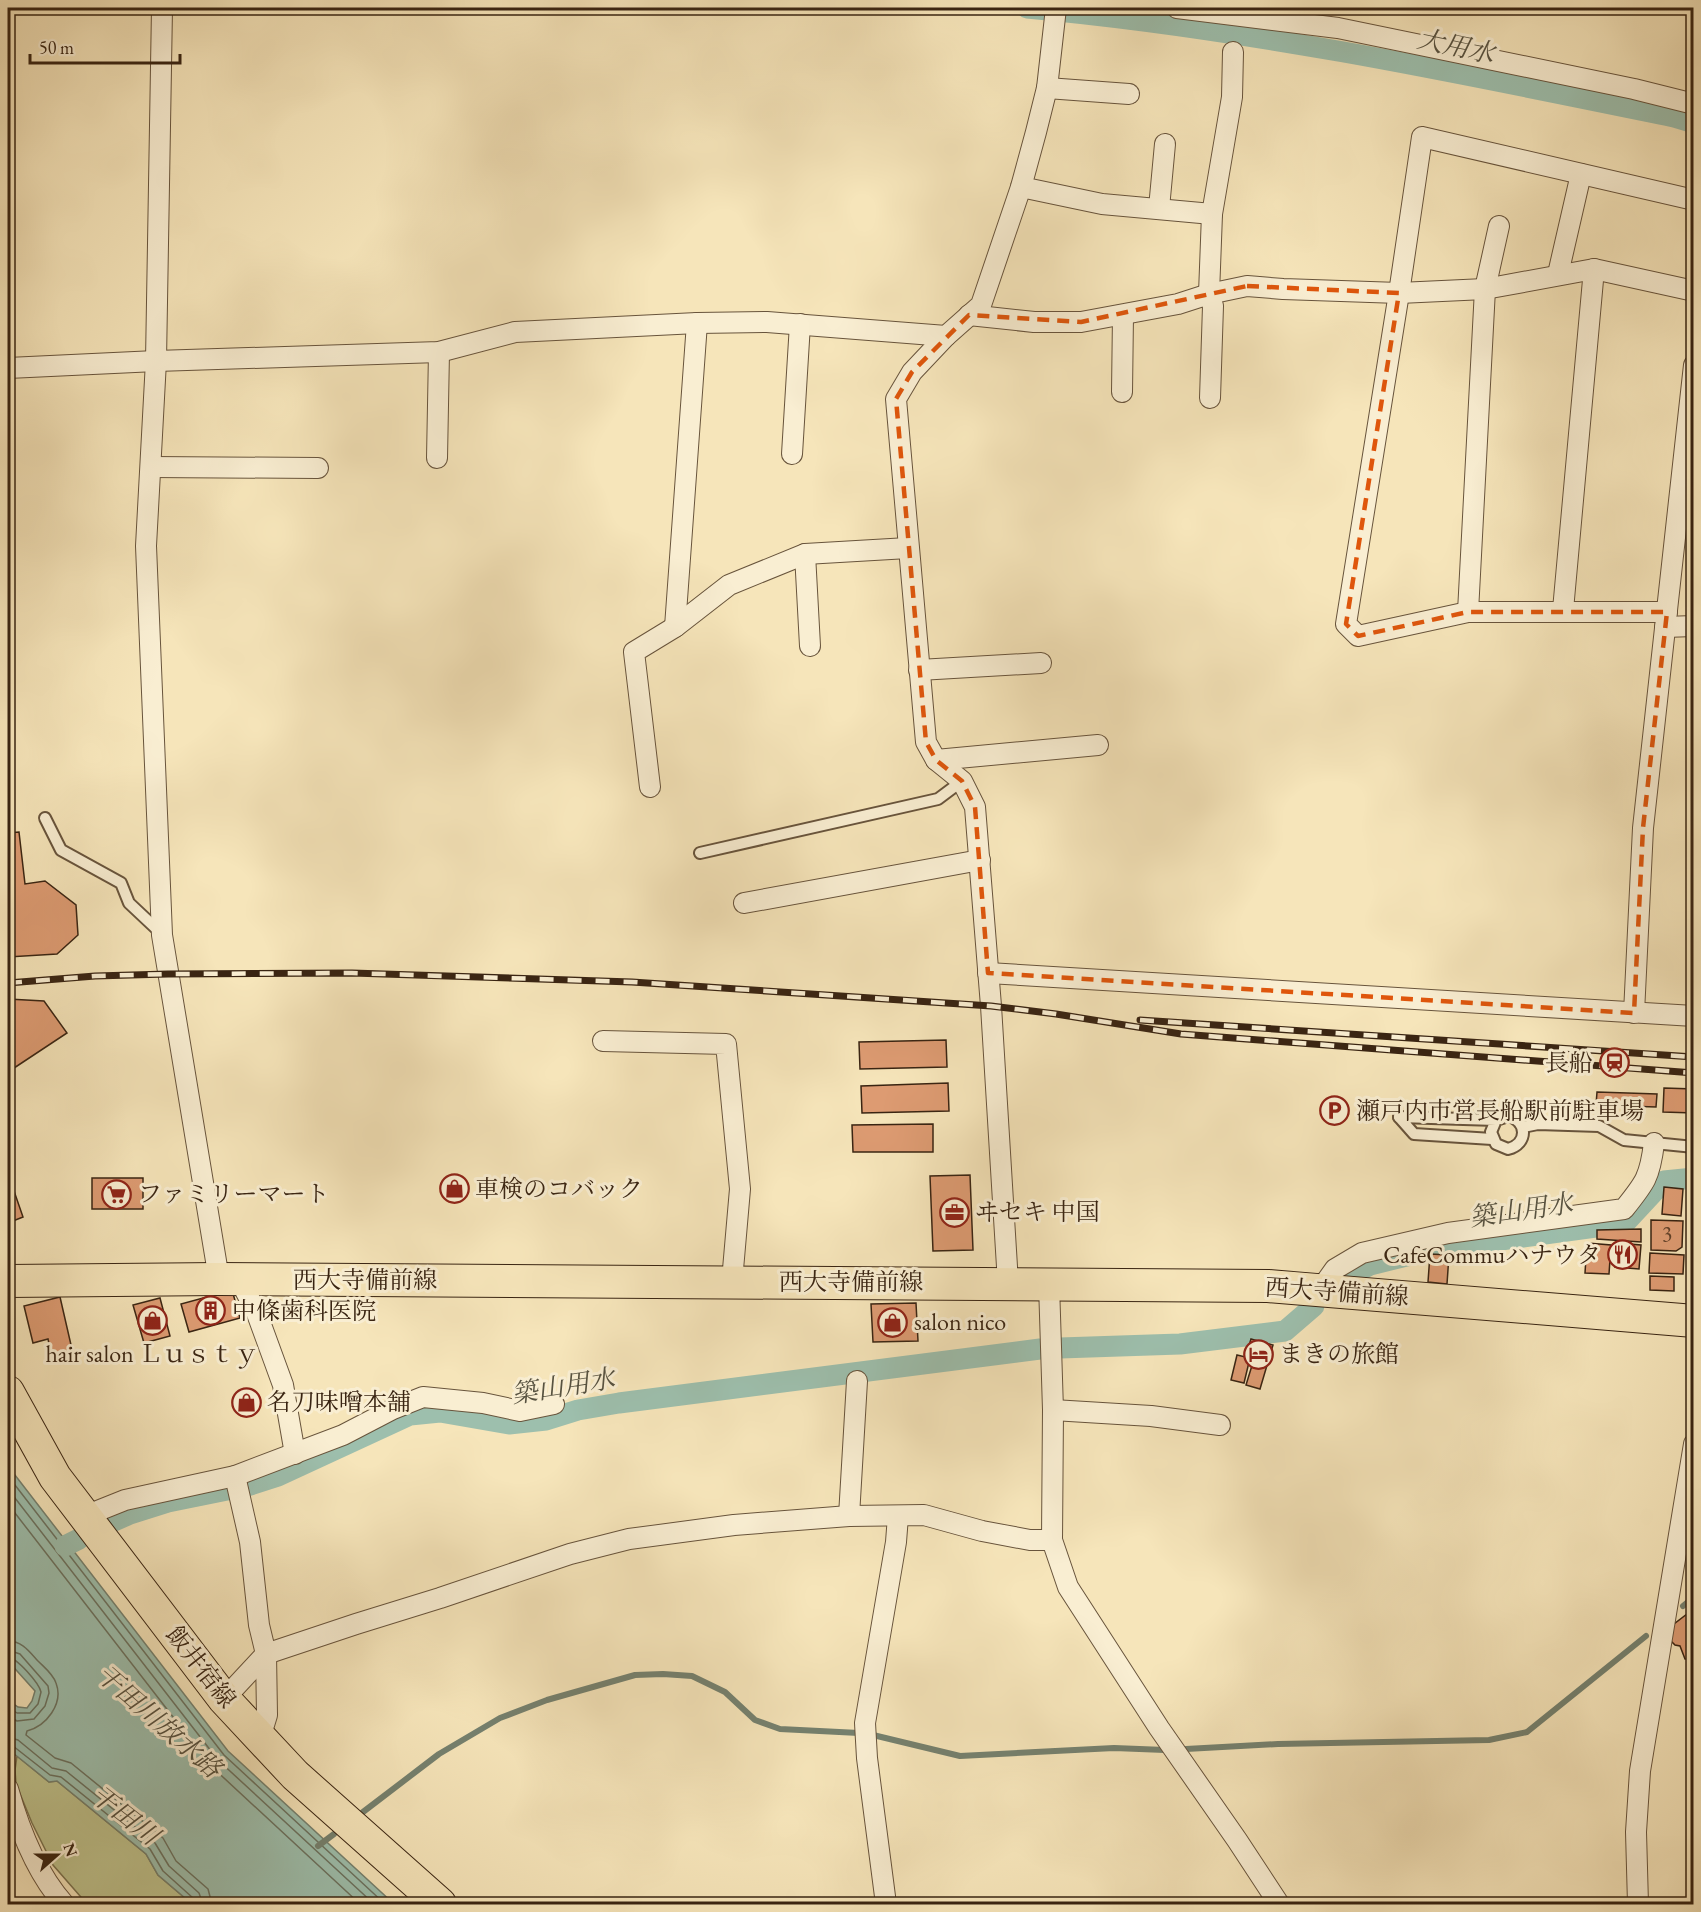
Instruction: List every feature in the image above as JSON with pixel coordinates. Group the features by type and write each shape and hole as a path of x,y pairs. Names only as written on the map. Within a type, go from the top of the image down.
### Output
{"main road":[{"name":"西大寺備前線","path":"8,1281 229,1279 1268,1286 1694,1321"},
{"name":"飯井宿線","path":"8,1392 55,1477 224,1699 295,1775 440,1905"}],"street":[{"path":"162,8 156,361 146,546 162,935 229,1279 256,1311 284,1385 295,1454"},
{"path":"1177,8 1338,28 1634,89 1694,104"},
{"path":"1008,1283 975,807 962,781 936,760 926,741 896,399 912,372 981,304 1021,187 1047,88 1056,17"},
{"path":"1210,398 1213,306 1209,294 1212,214 1232,97 1233,52"},
{"path":"1047,88 1129,94"},
{"path":"1694,200 1422,137 1346,624 1358,636 1468,612 1563,610 1666,619 1694,626"},
{"path":"1159,208 1165,144"},
{"path":"1558,274 1581,174"},
{"path":"1021,187 1102,204 1212,214"},
{"path":"1468,612 1485,289 1499,226"},
{"path":"969,315 1035,322 1081,322 1178,304 1209,294 1247,286 1399,293 1485,289 1594,269 1694,291"},
{"path":"1563,610 1594,269"},
{"path":"1122,392 1123,315"},
{"path":"8,368 439,352 515,332 697,323 767,322 946,336"},
{"path":"675,627 697,323"},
{"path":"792,454 800,324"},
{"path":"437,458 439,352"},
{"path":"1634,1013 1642,828 1694,365"},
{"path":"150,467 318,468"},
{"path":"650,787 634,652 675,627 729,585 805,554 908,548"},
{"path":"805,554 810,646"},
{"path":"919,670 1041,663"},
{"path":"936,760 1098,745"},
{"path":"744,903 980,860"},
{"path":"988,973 1694,1016"},
{"path":"603,1041 726,1044 741,1190 732,1281"},
{"path":"1320,1290 1335,1269 1362,1253 1448,1233 1623,1209 1642,1187 1651,1168 1654,1143"},
{"path":"1049,1284 1053,1410 1052,1540 1068,1587 1159,1728 1279,1905"},
{"path":"849,1516 858,1381"},
{"path":"85,1516 125,1500 237,1485 295,1454 343,1435 393,1409 423,1397 483,1403 520,1411 554,1404"},
{"path":"1053,1410 1151,1416 1220,1425"},
{"path":"1638,1905 1636,1832 1640,1771 1694,1444"},
{"path":"237,1485 250,1542 259,1624 266,1654 267,1715 261,1738"},
{"path":"224,1699 266,1654 440,1599 570,1554 629,1539 734,1525 849,1516 924,1515 982,1531 1030,1540 1052,1540"},
{"path":"886,1905 867,1758 865,1723 896,1542 898,1516"},
{"path":"8,1789 18,1823 53,1892 64,1905"}],"lane":[{"path":"700,853 938,799 962,781"},
{"path":"45,818 61,850 121,883 129,903 162,935"},
{"path":"1508,1116 1520,1121 1523,1127 1522,1139 1514,1148 1502,1148 1492,1139 1414,1134 1399,1117 1496,1120 1508,1116"},
{"path":"1492,1139 1491,1132 1496,1120"},
{"path":"1523,1127 1538,1124 1599,1126 1624,1140 1694,1147"}],"highlighted area":[{"path":"1247,286 1399,293 1346,624 1358,636 1468,612 1667,612 1643,828 1634,1013 988,973 975,807 962,781 936,760 926,742 896,399 912,372 969,315 1081,322"}],"green space":[{"path":"17,1756 49,1782 57,1781 146,1854 158,1875 192,1904 87,1904 53,1865 32,1823 16,1784"}],"water":[{"path":"8,1466 228,1751 394,1904 192,1904 158,1875 146,1854 57,1781 49,1782 8,1749 8,1700 18,1707 27,1708 35,1691 8,1661"}],"building":[{"path":"19,832 25,884 45,881 76,905 78,935 57,954 8,957 8,833"},
{"path":"8,999 44,1001 67,1033 8,1072"},
{"path":"946,1040 947,1067 860,1069 859,1042"},
{"path":"948,1083 949,1111 862,1113 861,1086"},
{"path":"1664,1088 1694,1089 1694,1113 1663,1112"},
{"path":"1597,1092 1657,1094 1656,1107 1596,1105"},
{"path":"933,1124 933,1152 853,1152 852,1125"},
{"path":"970,1175 973,1250 933,1251 930,1176"},
{"name":"ファミリーマート","path":"92,1178 143,1178 143,1209 92,1209"},
{"path":"1664,1187 1683,1189 1681,1216 1662,1214"},
{"path":"14,1191 23,1217 8,1223 8,1194"},
{"path":"1651,1220 1683,1221 1682,1247 1676,1251 1651,1250"},
{"path":"1641,1229 1641,1242 1597,1239 1597,1230"},
{"path":"1587,1243 1611,1245 1609,1274 1585,1273"},
{"path":"1617,1243 1641,1245 1639,1269 1615,1267"},
{"path":"1650,1253 1684,1255 1683,1274 1649,1273"},
{"path":"1430,1254 1449,1255 1447,1284 1428,1282"},
{"path":"1650,1276 1674,1277 1674,1291 1650,1290"},
{"name":"中條歯科医院","path":"207,1288 232,1290 240,1318 189,1332 181,1304 207,1297"},
{"path":"60,1297 74,1358 53,1363 48,1339 33,1343 24,1306"},
{"name":"hair salon Ｌｕｓｔｙ","path":"160,1298 170,1336 144,1343 133,1305"},
{"path":"916,1303 918,1341 873,1342 871,1304"},
{"path":"1251,1339 1273,1345 1260,1389 1246,1385 1254,1359 1247,1352"},
{"path":"1237,1355 1250,1358 1244,1383 1231,1380"},
{"path":"1687,1614 1694,1615 1694,1659 1685,1659 1680,1646 1675,1645 1669,1639 1674,1624"}],"waterway":[{"name":"大用水","path":"1027,8 1190,27 1271,40 1433,68 1694,123"},
{"name":"築山用水","path":"1342,1280 1370,1265 1435,1249 1625,1223 1664,1181 1694,1178"},
{"name":"築山用水","path":"1060,1348 1180,1344 1285,1331 1314,1306"},
{"name":"築山用水","path":"112,1522 168,1502 247,1486 278,1476 410,1415 440,1412 509,1424 546,1420 578,1410 619,1403 1040,1349"},
{"name":"築山用水","path":"65,1546 79,1539"},
{"path":"1683,1606 1694,1597"},
{"path":"1186,1749 1278,1744 1489,1740 1527,1732 1646,1636"},
{"path":"363,1812 439,1754 500,1718 547,1700 635,1675 692,1676 725,1692 755,1720 780,1729 859,1733"},
{"path":"873,1735 960,1756 1114,1748 1165,1750"},
{"path":"318,1846 334,1834"}],"railway":[{"path":"8,983 95,976 352,973 632,982 991,1006 1181,1034 1694,1073"},
{"path":"1140,1020 1694,1057"}],"place":[{"name":"長船","path":"1614,1063"},
{"name":"瀬戸内市営長船駅前駐車場","path":"1335,1111"},
{"name":"車検のコバック","path":"454,1189"},
{"name":"ファミリーマート","path":"117,1194"},
{"name":"ヰセキ 中国","path":"954,1212"},
{"name":"CafeCommuハナウタ","path":"1622,1255"},
{"name":"中條歯科医院","path":"211,1311"},
{"name":"hair salon Ｌｕｓｔｙ","path":"152,1321"},
{"name":"salon nico","path":"893,1322"},
{"name":"まきの旅館","path":"1258,1354"},
{"name":"名刀味噌本舗","path":"246,1402"}],"water label":[{"name":"干田川放水路","path":"159,1721"},
{"name":"干田川","path":"125,1815"}]}
